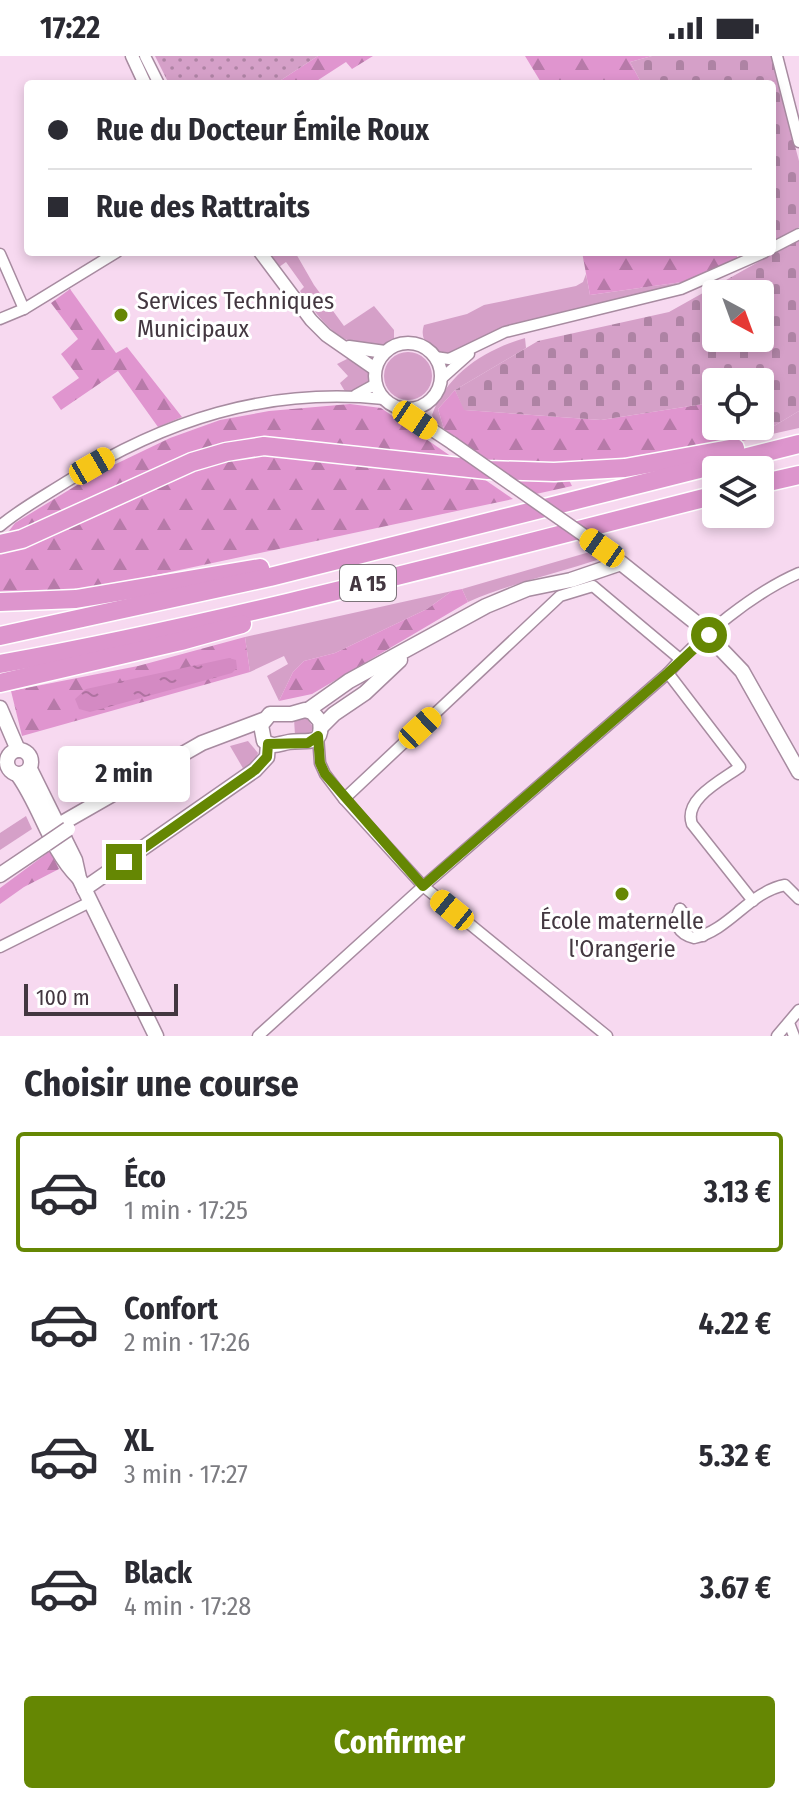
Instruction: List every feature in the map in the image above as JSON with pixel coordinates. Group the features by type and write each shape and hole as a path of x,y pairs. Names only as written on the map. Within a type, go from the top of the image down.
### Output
{"highway":[{"name":"A 15","path":"753,456 799,444"},
{"path":"0,544 22,539 192,462 264,446 488,470 554,472 625,468 738,447 753,456"},
{"name":"A 15","path":"3,636 188,596 702,469"},
{"path":"774,481 799,475"},
{"name":"A 15","path":"13,668 435,568 702,499"},
{"path":"0,602 76,599 117,593 396,544"},
{"path":"0,683 13,668"}],"main road":[{"path":"0,875 66,825 202,743 263,720 272,713 291,714 308,710 349,681 518,592 571,580 621,563 709,635 746,676 798,770"},
{"path":"66,825 220,744 245,737 266,743 308,743 334,714 365,693 399,661 443,629"},
{"path":"0,708 13,753 9,769 24,772"},
{"path":"308,710 317,716 320,732"},
{"path":"84,890 255,770 267,757 261,731 263,720"},
{"path":"0,736 13,753"},
{"path":"13,753 25,751 30,756 24,772 28,789 67,866 84,890 156,1036"},
{"path":"0,864 44,840"}],"street":[{"path":"132,56 143,80"},
{"path":"145,56 157,80"},
{"path":"777,56 799,142"},
{"path":"776,246 799,234"},
{"path":"0,254 24,309"},
{"path":"0,319 24,309 110,256"},
{"path":"263,256 311,320 326,335 375,369"},
{"path":"435,357 449,359 505,332 681,289 756,256"},
{"path":"384,399 376,384 375,369 385,352 396,345 415,344 427,348 435,357 441,379 439,389 425,404 412,409 399,408"},
{"path":"344,346 385,352"},
{"path":"441,379 477,348"},
{"path":"350,397 376,384"},
{"path":"0,526 120,450 168,427 217,412 266,402 350,397 384,399 452,443 621,563"},
{"path":"425,404 431,431"},
{"path":"0,538 11,523 35,502"},
{"path":"258,1036 423,886 668,673 680,659 769,588 799,573"},
{"path":"344,799 560,596 593,586 680,659"},
{"path":"668,673 740,767 695,802 689,814 692,824 753,901"},
{"path":"320,732 322,770 344,799 423,886 594,1032 607,1036"},
{"path":"703,936 711,934 766,891 785,885 799,899"},
{"path":"3,945 84,890"},
{"path":"777,1036 799,1010"},
{"path":"789,1023 794,1036"}],"green space":[{"path":"155,56 318,56 281,80 167,80"},
{"path":"318,56 373,56 352,69 346,62 318,80 281,80"},
{"path":"525,56 652,56 630,62 640,80 540,80"},
{"path":"652,56 771,56 799,161 799,227 776,241 776,80 640,80 630,62"},
{"path":"799,239 799,411 774,426 774,368 702,368 702,404 601,420 464,410 455,390 538,341 669,312 702,293 702,352 774,352 774,280 726,280 769,256 776,256 776,252"},
{"path":"272,256 297,256 344,326 374,306 394,330 394,340 375,349 339,336 300,291 304,287 286,262 279,267"},
{"path":"583,256 738,258 682,282 590,295"},
{"path":"586,274 590,295 682,282 519,324 457,353 441,355 424,339 424,325 467,314 484,305 576,286 583,282"},
{"path":"70,289 116,353 127,347 182,417 158,427 118,371 61,410 52,397 79,378 61,354 78,339 51,303"},
{"path":"525,338 526,348 455,390 438,409 444,429 435,422 432,415 439,400 457,376 495,349"},
{"path":"408,352 425,359 432,376 425,393 408,400 391,393 384,376 391,359"},
{"path":"347,359 362,363 370,376 365,388 356,392 346,393 340,383 348,376 337,364"},
{"path":"455,390 465,410 601,420 702,404 702,440 746,440 664,462 496,466 444,429 438,409"},
{"path":"350,404 381,408 513,499 109,585 0,593 0,543 15,523 95,474 170,438 220,420 269,411"},
{"path":"799,411 799,428 774,434 774,426"},
{"path":"512,477 568,478 572,486 536,494"},
{"path":"593,551 600,559 468,602 462,589"},
{"path":"462,589 468,602 312,694 279,701 293,672 304,661 335,653 427,609 452,591"},
{"path":"452,591 427,609 335,653 304,661 293,672 279,701 267,676 288,664 284,656 250,672 245,637"},
{"path":"245,637 250,672 22,736 11,691 138,666"},
{"path":"306,717 313,727 310,735 295,735 294,719"},
{"path":"248,741 258,753 254,762 244,770 230,746"},
{"path":"26,816 32,829 0,850 0,833"},
{"path":"50,851 59,869 0,904 0,888"}],"water":[{"path":"229,658 236,660 237,668 232,673 90,712 79,709 75,699 86,689"}],"place":[{"name":"Services Techniques Municipaux","path":"121,315"},
{"name":"École maternelle l'Orangerie","path":"622,894"}],"route":[{"path":"124,862 260,766 267,757 268,744 275,746 291,741 308,743 318,736 320,763 325,774 423,886 709,635"}]}
